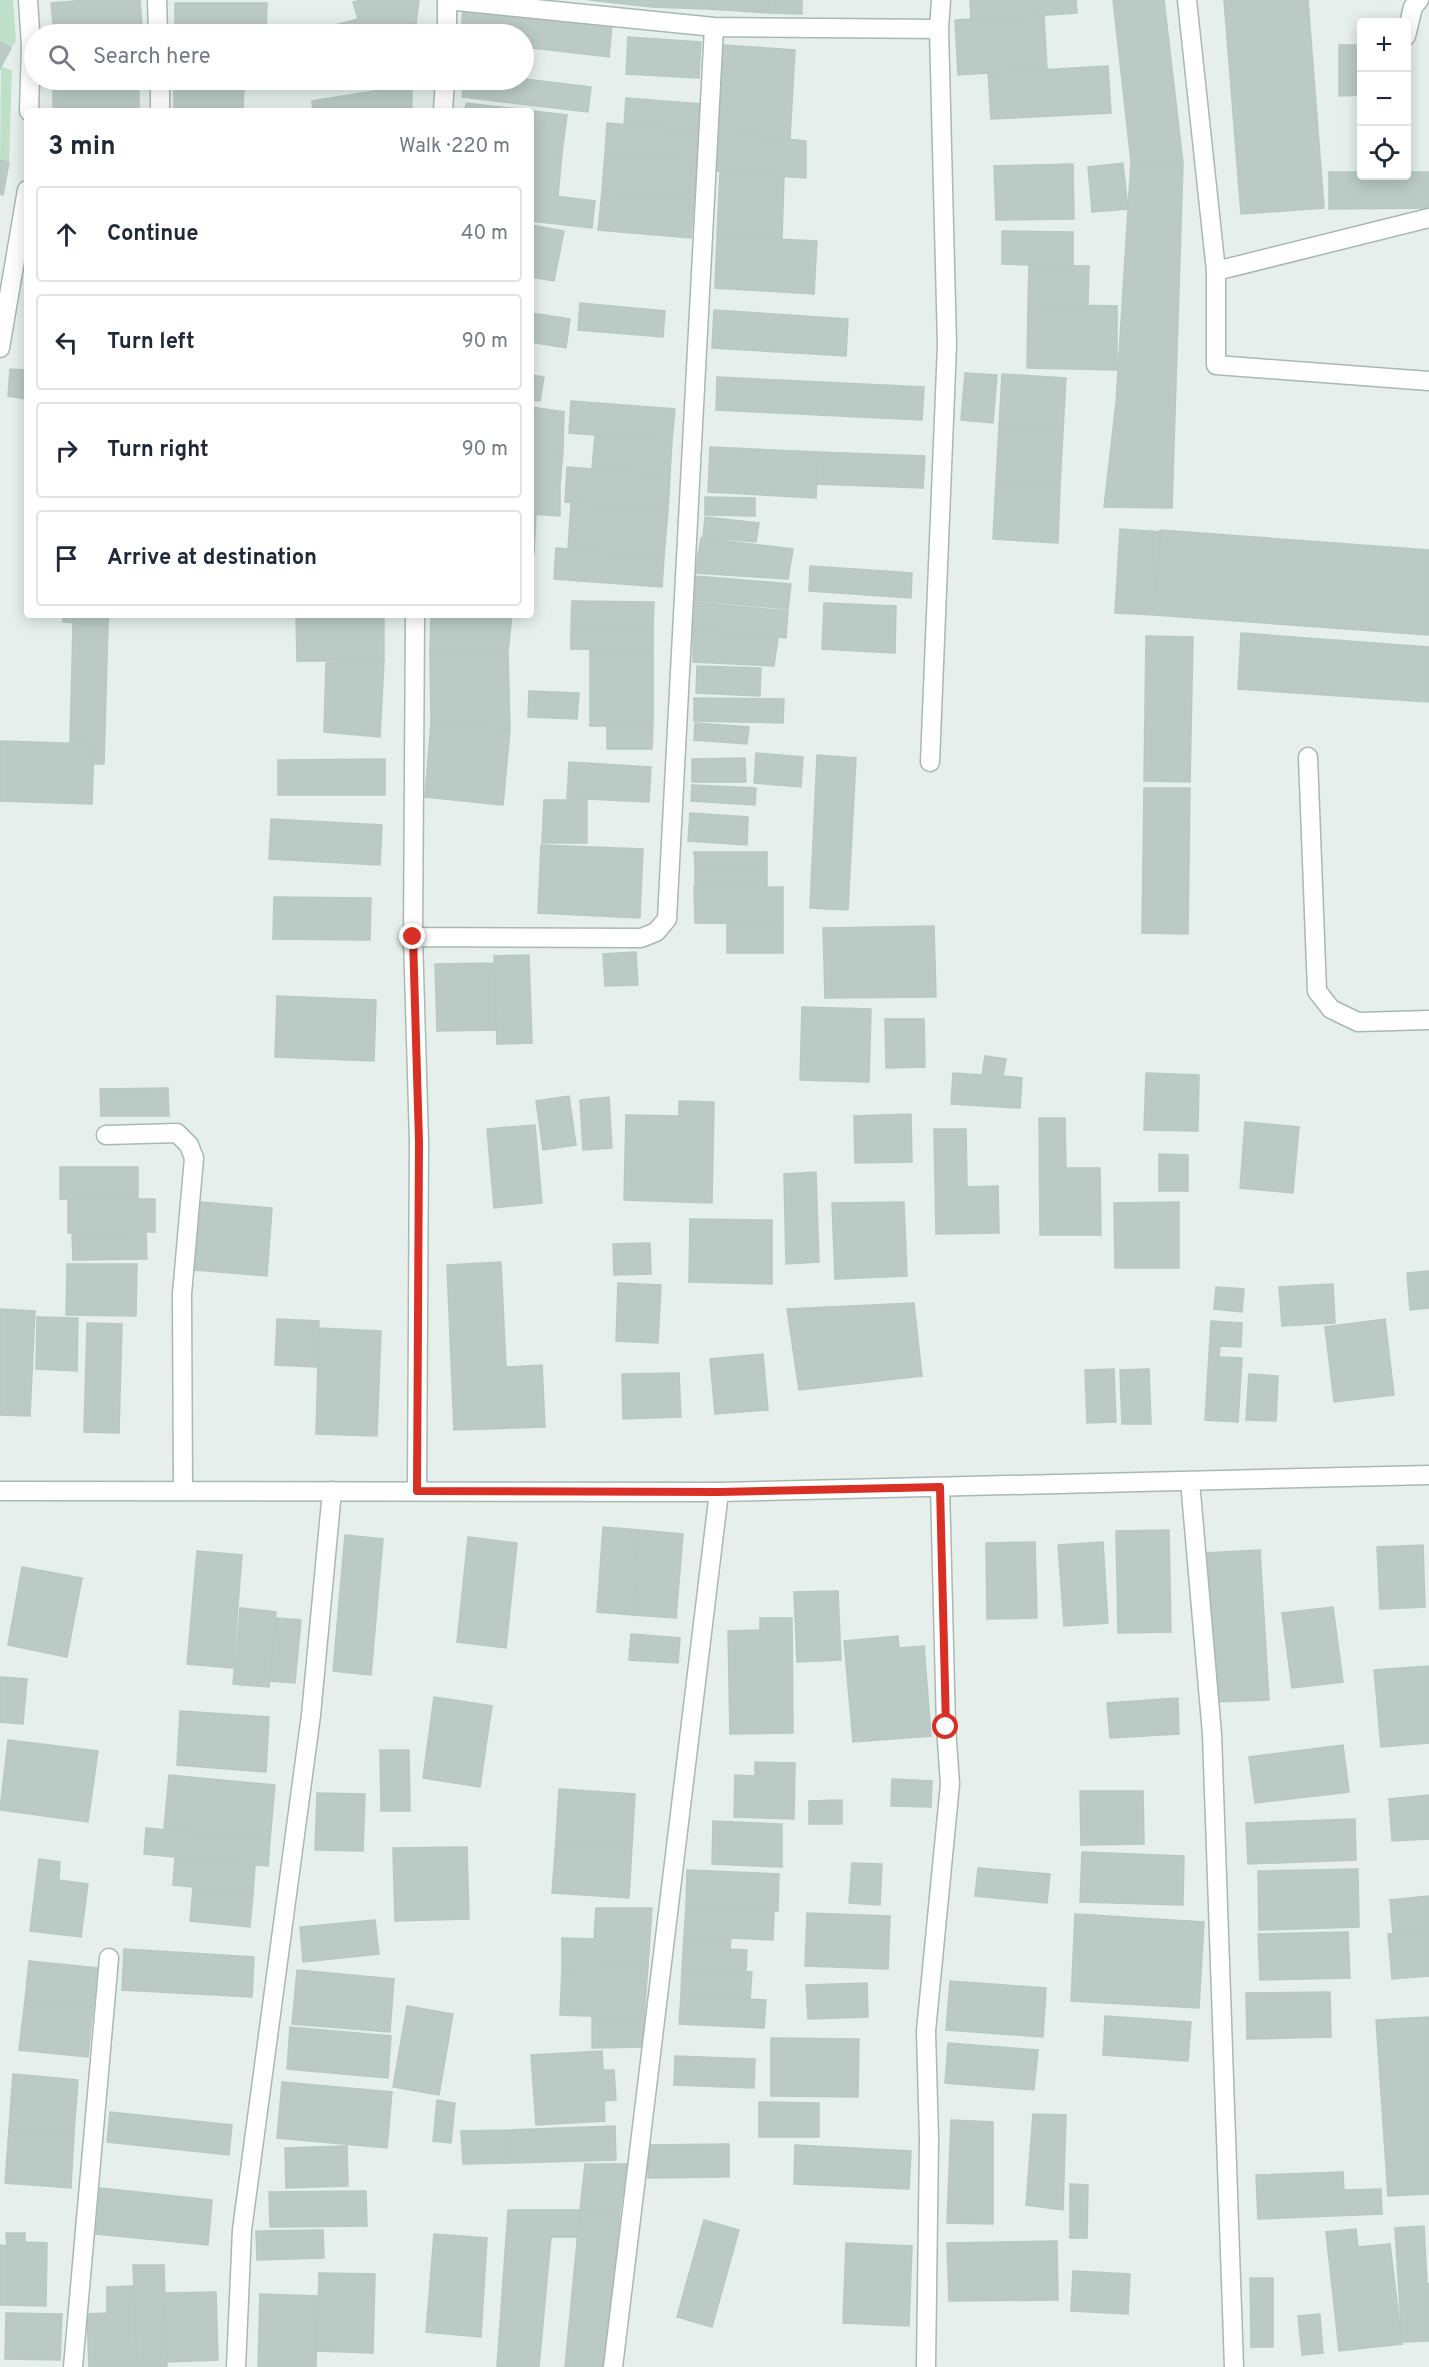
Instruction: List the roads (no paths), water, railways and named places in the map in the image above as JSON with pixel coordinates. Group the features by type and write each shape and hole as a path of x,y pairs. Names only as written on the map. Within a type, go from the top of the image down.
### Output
{"street":[{"path":"27,0 29,24"},
{"path":"158,0 158,24"},
{"path":"447,24 447,0 714,27 939,29"},
{"path":"930,762 947,345 939,29 941,0"},
{"path":"1187,0 1215,271 1216,365 1429,381"},
{"path":"1411,18 1413,7 1419,0"},
{"path":"413,937 641,938 656,932 667,919 714,27"},
{"path":"29,108 30,90"},
{"path":"160,90 160,108"},
{"path":"443,108 444,90"},
{"path":"0,348 24,208"},
{"path":"1215,271 1429,218"},
{"path":"415,618 413,937 419,1142 417,1491"},
{"path":"1308,757 1317,991 1331,1009 1358,1023 1429,1020"},
{"path":"106,1135 177,1133 189,1144 194,1158 182,1294 183,1491"},
{"path":"0,1491 719,1492 1429,1475"},
{"path":"1190,1481 1212,1734 1234,2367"},
{"path":"926,2367 929,2139 926,2031 950,1784 946,1727 940,1487"},
{"path":"236,2367 242,2230 311,1715 332,1491"},
{"path":"613,2367 719,1492"},
{"path":"73,2367 109,1958"}]}
